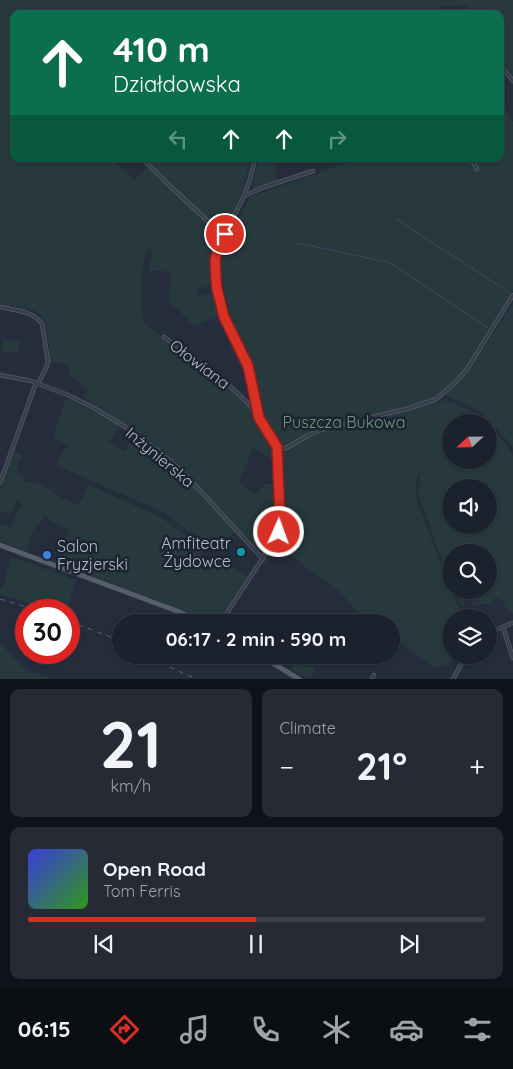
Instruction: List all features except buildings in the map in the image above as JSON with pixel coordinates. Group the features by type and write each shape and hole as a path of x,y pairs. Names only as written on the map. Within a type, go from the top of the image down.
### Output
{"main road":[{"path":"0,545 184,614"},
{"path":"274,664 299,679"}],"street":[{"path":"504,69 513,81"},
{"path":"146,162 212,225 216,231 218,248"},
{"path":"226,614 263,559 280,528 278,451 275,442 261,423 257,413 248,366 228,326 222,309 216,279 215,261 218,248 244,196 254,162"},
{"path":"473,162 477,169"},
{"path":"244,196 264,187 313,171"},
{"path":"278,451 321,430 410,408 436,398 455,383 463,373 513,295"},
{"path":"0,307 32,315 39,319 42,324 48,361 37,383 0,483"},
{"name":"Ołowiana","path":"164,337 227,384 245,399 257,413"},
{"name":"Inżynierska","path":"0,375 37,383 78,399 127,428 183,472 263,559"},
{"path":"497,630 512,622"},
{"path":"503,627 513,658"},
{"path":"453,679 461,664"}],"green space":[{"name":"Puszcza Bukowa","path":"0,0 513,0 513,76 504,62 504,10 468,10 465,5 448,8 446,4 438,10 10,10 10,162 114,162 134,180 151,162 250,162 241,194 211,257 212,278 208,286 196,290 199,296 215,292 219,317 193,326 180,311 169,303 171,272 148,270 152,252 147,250 141,274 142,316 150,328 252,408 260,409 255,367 231,319 221,276 220,257 250,197 349,162 470,162 475,171 479,169 475,162 504,162 504,111 506,110 513,122 513,290 465,367 470,368 513,304 513,448 498,431 498,414 482,414 476,408 444,395 453,387 447,388 435,396 439,403 443,400 461,406 474,414 442,414 442,469 498,469 498,436 507,445 513,456 513,613 508,613 505,605 497,598 497,544 442,544 442,560 420,499 421,470 416,481 417,501 442,568 442,599 455,599 460,609 442,609 442,664 448,664 436,668 400,642 400,614 361,614 358,612 340,592 284,550 284,533 275,531 267,546 258,549 239,529 223,542 219,552 163,512 56,465 62,452 70,445 54,438 55,429 66,398 119,426 109,442 124,451 137,432 83,397 88,389 72,377 68,366 58,362 49,362 49,343 46,328 38,312 11,305 9,307 0,305","holes":["253,448 274,460 275,483 264,484 257,495 239,482"]},
{"path":"258,162 276,162 277,181 254,189 252,186"},
{"path":"3,339 20,340 19,352 2,351"},
{"path":"14,452 22,455 17,465 18,473 26,481 36,483 78,505 89,485 160,517 205,549 196,565 206,571 215,555 247,577 222,614 193,614 55,562 69,530 44,516 32,532 27,551 0,541 0,524 11,527 22,503 17,500 10,514 0,511 0,490"},
{"path":"12,557 76,580 70,599 16,599 0,594 0,589 2,589"},
{"name":"Puszcza Bukowa","path":"458,599 463,599 465,606 462,607"},
{"name":"Puszcza Bukowa","path":"471,599 494,599 492,604 473,605"},
{"path":"0,645 15,659 15,664 20,664 26,670 53,679 0,679"},
{"path":"306,664 315,669 310,679 292,670 293,665"}],"waterway":[{"path":"396,219 507,291"},
{"path":"297,243 394,265 488,328"}],"railway":[{"path":"0,599 15,603"},
{"path":"80,625 112,638"},
{"path":"162,664 196,679"}],"place":[{"name":"Amfiteatr Żydowce","path":"241,552"},
{"name":"Salon Fryzjerski","path":"47,555"}],"route":[{"path":"225,234 216,254 217,289 224,317 248,366 257,413 261,423 277,447 279,532"}]}
